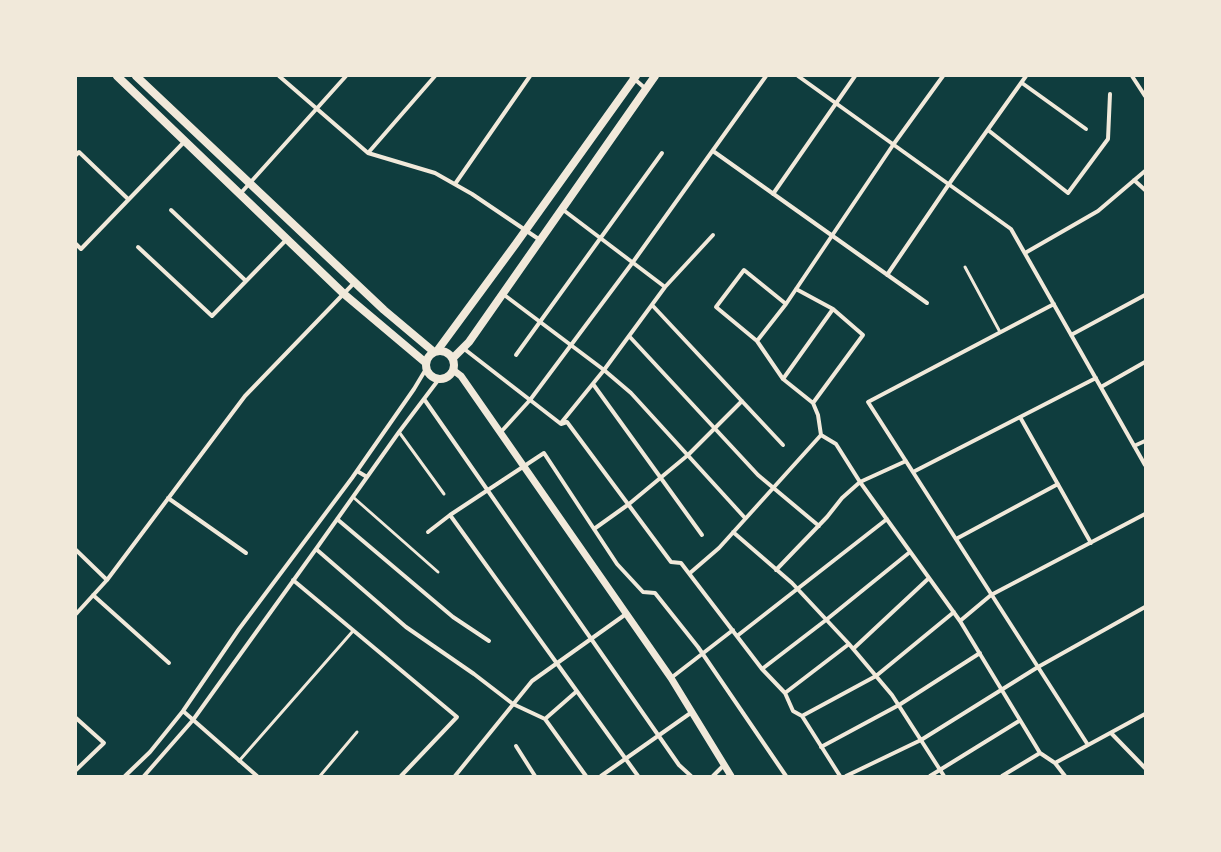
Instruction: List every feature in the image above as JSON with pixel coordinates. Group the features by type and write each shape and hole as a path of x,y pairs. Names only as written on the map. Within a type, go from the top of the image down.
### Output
{"main road":[{"path":"117,76 344,294 426,366 433,378 438,379 450,375 453,370 453,358 463,348 502,294 655,76"},
{"path":"136,76 355,282 435,351 449,354 453,358"},
{"path":"426,366 429,355 435,351 526,230 634,77"}],"street":[{"path":"279,76 368,153 435,173 455,184 540,240"},
{"path":"240,194 346,76"},
{"path":"368,153 435,76"},
{"path":"455,184 530,76"},
{"path":"500,433 530,400 633,262 766,76"},
{"path":"798,76 1011,229 1145,465"},
{"path":"773,194 855,76"},
{"path":"757,341 786,304 894,145 943,76"},
{"path":"887,275 949,184 1026,76"},
{"path":"1132,76 1145,96"},
{"path":"634,77 646,89"},
{"path":"1022,83 1086,129"},
{"path":"988,130 1068,194 1108,139 1110,94"},
{"path":"76,244 81,248 185,141"},
{"path":"713,151 927,302"},
{"path":"76,155 79,152 128,199"},
{"path":"516,355 662,153"},
{"path":"1025,253 1098,211 1145,171"},
{"path":"1134,180 1145,190"},
{"path":"562,209 665,287"},
{"path":"171,210 246,282"},
{"path":"561,424 630,336 665,287 713,235"},
{"path":"138,247 212,316 287,239"},
{"path":"786,304 744,270 716,307 757,341 783,379 813,403 818,415 821,435"},
{"path":"76,614 107,580 244,396 355,282"},
{"path":"796,289 833,309 863,335 813,403"},
{"path":"502,294 604,370 631,393 745,518"},
{"path":"1071,335 1145,295"},
{"path":"1054,304 868,402 1088,745"},
{"path":"652,305 783,445"},
{"path":"783,379 833,309"},
{"path":"630,336 758,475 819,526"},
{"path":"463,348 561,424"},
{"path":"1101,387 1145,362"},
{"path":"126,776 150,752 183,711 239,628 357,470 414,389 426,366"},
{"path":"453,370 461,376 670,678 731,776"},
{"path":"913,472 1096,378"},
{"path":"144,776 193,720 438,379"},
{"path":"592,384 702,535"},
{"path":"424,399 659,737 679,765 691,776"},
{"path":"594,529 629,504 688,455 742,402"},
{"path":"1020,417 1091,543"},
{"path":"561,424 568,422 671,562 681,563 762,669 785,693 793,711 802,716 840,776"},
{"path":"821,435 836,444 860,482 960,621 980,653 1000,690 1040,753 1054,763 1065,776"},
{"path":"690,574 719,548 821,435"},
{"path":"1134,446 1145,441"},
{"path":"428,532 544,453 594,529 630,579 643,592 655,593 702,653 786,776"},
{"path":"776,570 819,526 842,498 860,482 906,461"},
{"path":"357,470 367,477"},
{"path":"956,539 1058,484"},
{"path":"168,498 246,553"},
{"path":"960,621 991,595 1145,514"},
{"path":"450,516 638,776"},
{"path":"337,519 454,617 488,641"},
{"path":"737,636 887,519"},
{"path":"733,532 797,589 849,644 899,705 944,776"},
{"path":"316,549 406,627 513,704 545,719 586,776"},
{"path":"76,550 107,580"},
{"path":"762,669 826,620 910,552"},
{"path":"853,649 929,578"},
{"path":"293,580 457,717 401,776"},
{"path":"93,595 169,663"},
{"path":"846,776 921,740 1038,667 1145,607"},
{"path":"802,716 876,676 954,612"},
{"path":"455,776 532,681 626,614"},
{"path":"670,678 733,630"},
{"path":"785,693 849,644"},
{"path":"821,747 899,705 980,653"},
{"path":"545,719 577,691"},
{"path":"183,711 256,776"},
{"path":"601,776 659,737 692,712"},
{"path":"1054,763 1145,714"},
{"path":"76,718 104,744 76,770"},
{"path":"930,776 1019,721"},
{"path":"1111,733 1145,768"},
{"path":"516,746 535,776"},
{"path":"1002,776 1040,753"},
{"path":"712,776 724,765"}],"lane":[{"path":"965,267 1000,332"},
{"path":"399,432 444,494"},
{"path":"353,497 438,572"},
{"path":"239,761 353,631"},
{"path":"320,776 357,732"}]}
